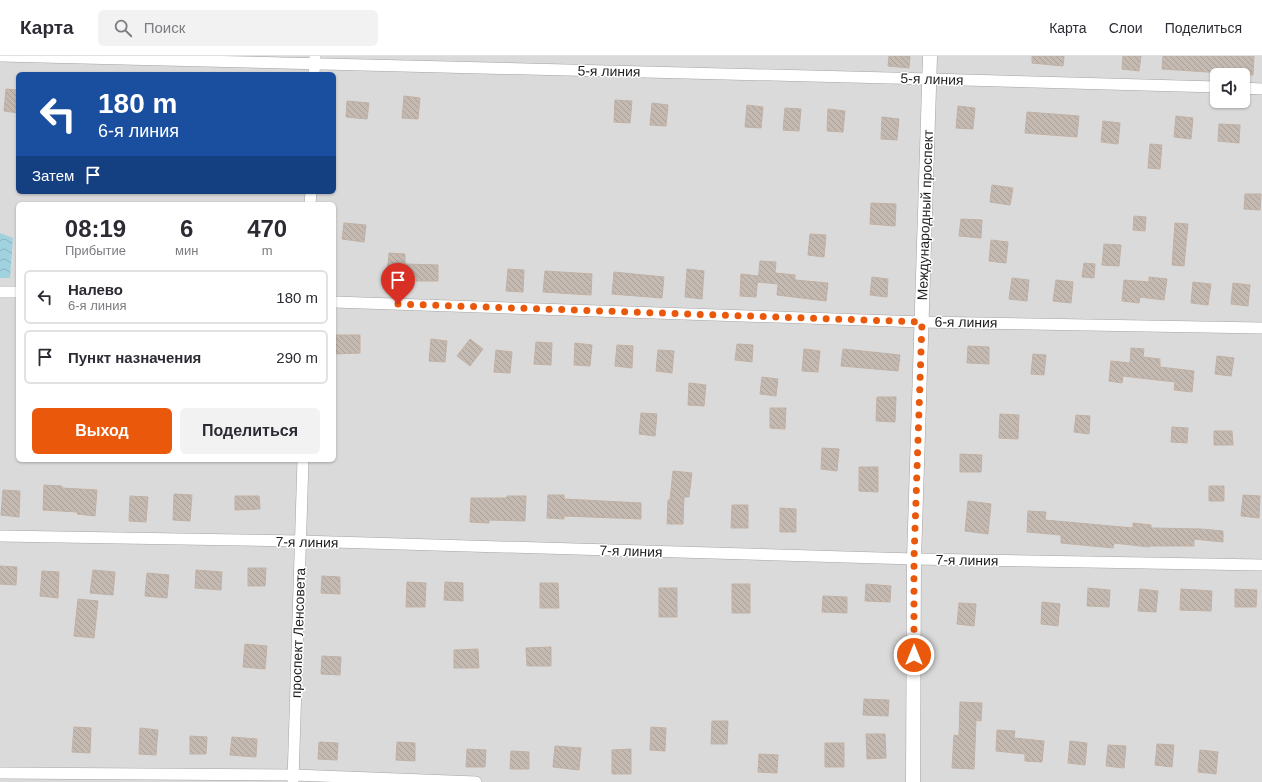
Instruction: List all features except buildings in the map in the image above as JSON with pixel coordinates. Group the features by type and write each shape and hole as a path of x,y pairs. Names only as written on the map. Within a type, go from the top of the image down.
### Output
{"street":[{"name":"5-я линия","path":"0,56 1210,87"},
{"name":"Международный проспект","path":"914,782 914,559 930,56"},
{"path":"1250,88 1262,89"},
{"path":"0,292 16,292"},
{"name":"6-я линия","path":"336,302 922,322 1262,328"},
{"name":"проспект Ленсовета","path":"293,778 303,462"},
{"name":"7-я линия","path":"0,536 300,541 914,559 1262,565"},
{"path":"0,772 476,782"}],"shaded area":[{"path":"0,56 1262,56 1262,782 0,782"}],"water":[{"path":"0,233 13,238 10,278 0,278"}],"route":[{"path":"398,304 922,322 914,559 914,655"}]}
